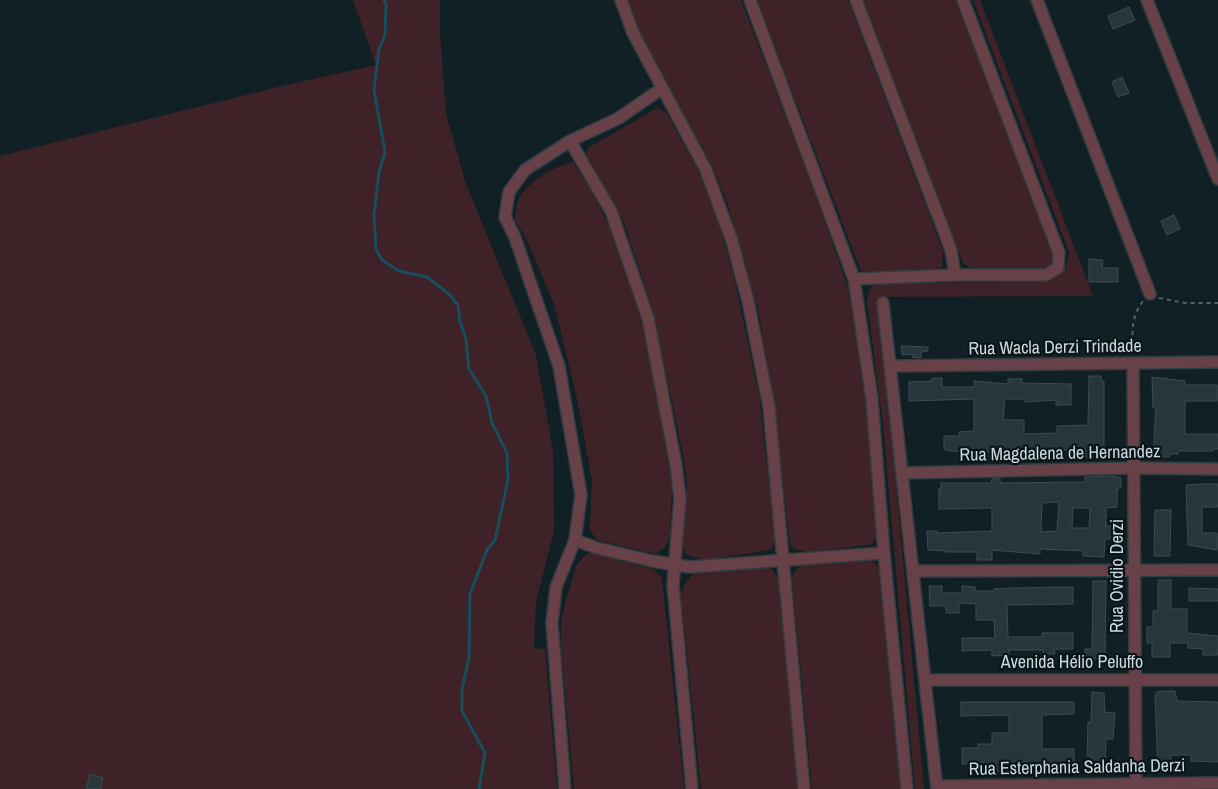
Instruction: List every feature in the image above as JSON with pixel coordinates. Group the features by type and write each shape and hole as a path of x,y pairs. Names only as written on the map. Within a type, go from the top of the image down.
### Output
{"street":[{"path":"621,0 633,33 661,89 706,170 732,241 765,382 784,559 804,789"},
{"path":"750,0 854,279 872,399 884,552 907,789"},
{"path":"856,0 951,250 955,275"},
{"path":"854,279 955,275 1046,275 1058,268 1059,253 963,0"},
{"path":"1037,0 1150,294"},
{"path":"1147,0 1218,179"},
{"path":"565,789 552,623 556,587 575,540 581,495 559,366 514,235 505,217 509,192 525,170 570,140 619,118 661,89"},
{"path":"570,140 611,211 648,318 676,465 680,498 673,565 692,789"},
{"path":"883,303 892,366 937,788"},
{"name":"Rua Wacla Derzi Trindade","path":"892,366 1218,362"},
{"name":"Rua Ovidio Derzi","path":"1133,364 1136,786"},
{"name":"Rua Magdalena de Hernandez","path":"903,472 1134,468 1218,469"},
{"path":"575,540 598,548 673,565 690,566 884,552"},
{"path":"914,571 1218,570"},
{"name":"Avenida Hélio Peluffo","path":"926,680 1218,680"},
{"name":"Rua Esterphania Saldanha Derzi","path":"937,788 1136,786 1218,783"}],"path":[{"path":"1133,364 1132,324 1135,312 1150,294 1184,303 1218,303"}],"shaded area":[{"path":"353,0 440,0 440,33 446,114 466,184 536,355 553,451 554,531 536,602 534,649 545,648 557,789 0,789 0,156 278,87 376,65"},
{"path":"627,0 741,0 811,182 848,288 865,386 880,523 879,536 870,545 808,552 795,549 790,545 772,390 758,309 728,205 713,168 638,29"},
{"path":"757,0 848,0 943,251 942,267 934,271 861,271"},
{"path":"863,0 960,0 1055,253 1050,269 1042,271 979,269 970,268 963,263"},
{"path":"973,0 980,0 1093,296 879,297 924,789 915,789 883,425 867,301 869,290 877,283 1044,282 1055,278 1062,272 1067,263 1069,252"},
{"path":"657,108 666,112 698,170 717,218 733,273 759,395 775,539 772,548 768,550 706,560 687,555 682,545 687,485 685,465 653,311 624,223 586,154 588,148"},
{"path":"573,162 593,193 610,228 642,318 653,364 672,487 670,534 666,546 656,554 597,540 590,530 592,479 576,394 554,304 528,242 515,220 516,208 520,197 530,185 551,170"},
{"path":"591,553 653,569 662,578 684,789 574,789 561,648 561,619 576,566 585,555"},
{"path":"867,558 877,565 880,570 900,789 812,789 792,579 796,570 804,563"},
{"path":"763,566 770,567 778,578 798,789 701,789 681,595 688,580 695,573"}],"building":[{"path":"1129,7 1135,20 1113,29 1108,16"},
{"path":"1122,77 1129,93 1118,97 1112,82"},
{"path":"1174,215 1180,229 1167,235 1161,221"},
{"path":"1089,259 1103,260 1102,268 1118,268 1118,282 1089,282"},
{"path":"901,346 928,347 928,351 921,352 921,358 912,357 913,354 902,355"},
{"path":"1089,376 1101,376 1101,381 1104,381 1104,457 1085,457 1085,450 1066,450 1048,454 1048,451 1041,451 1041,448 1024,449 1024,456 1001,456 1001,459 990,459 990,452 949,451 944,449 944,436 959,436 959,432 974,431 974,399 909,401 909,382 932,381 932,378 942,378 942,387 974,387 974,381 1008,384 1008,379 1022,379 1022,383 1071,384 1071,405 1056,405 1056,400 1025,402 1025,399 1005,399 1003,420 1024,420 1024,434 1057,433 1057,426 1088,425"},
{"path":"1152,377 1185,381 1185,385 1217,385 1217,401 1185,401 1185,434 1218,434 1218,449 1213,449 1213,451 1178,451 1178,454 1170,454 1169,457 1153,456 1156,408 1153,408"},
{"path":"1114,476 1121,478 1121,488 1117,488 1117,507 1106,508 1106,526 1117,526 1116,539 1105,539 1104,557 1083,556 1083,551 1040,549 1040,554 992,550 992,560 977,560 977,552 928,550 927,531 937,531 937,533 992,531 992,508 939,509 939,488 941,489 941,483 991,483 992,479 1000,478 1000,483 1085,482 1085,477","holes":["1059,502 1057,531 1041,532 1042,503","1073,508 1090,508 1089,528 1072,528"]},
{"path":"1218,484 1218,507 1202,507 1202,533 1217,533 1217,550 1188,545 1186,485"},
{"path":"1155,510 1171,510 1170,556 1154,556"},
{"path":"1158,580 1171,580 1171,609 1187,609 1187,633 1218,636 1218,655 1203,655 1203,649 1188,648 1188,643 1170,643 1170,657 1152,657 1152,643 1147,643 1147,627 1153,627 1153,611 1158,611"},
{"path":"1093,581 1106,581 1105,659 1085,659 1085,649 1092,649"},
{"path":"929,586 942,586 942,593 962,593 962,586 975,587 975,591 1073,587 1073,604 1008,605 1007,608 1008,637 1042,637 1042,633 1073,633 1073,649 1054,649 1055,654 1043,654 1043,650 1009,650 1009,655 992,656 992,650 962,651 962,638 995,638 994,620 976,620 976,604 959,603 959,613 946,613 946,606 930,606"},
{"path":"1189,588 1218,589 1218,601 1189,601"},
{"path":"1175,691 1177,701 1218,702 1218,762 1191,761 1191,755 1171,755 1170,771 1158,771 1155,696 1157,692"},
{"path":"1092,692 1104,693 1105,712 1115,713 1113,739 1106,739 1105,771 1091,771 1091,756 1087,756 1088,722 1091,722"},
{"path":"961,702 1074,702 1074,714 1042,715 1042,749 1074,749 1074,762 1042,763 1042,766 1027,766 1027,762 1010,762 1010,772 996,772 995,764 962,764 962,748 978,748 978,744 992,744 992,733 1009,733 1009,715 961,716"},
{"path":"90,774 103,778 100,789 86,789"}],"waterway":[{"path":"384,0 386,4 385,35 379,49 374,90 385,152 379,172 374,215 376,249 382,260 399,271 427,277 450,295 458,305 460,322 466,339 469,369 486,396 492,423 507,453 508,480 495,540 487,550 470,594 469,658 462,689 462,711 485,753 479,789"}]}
